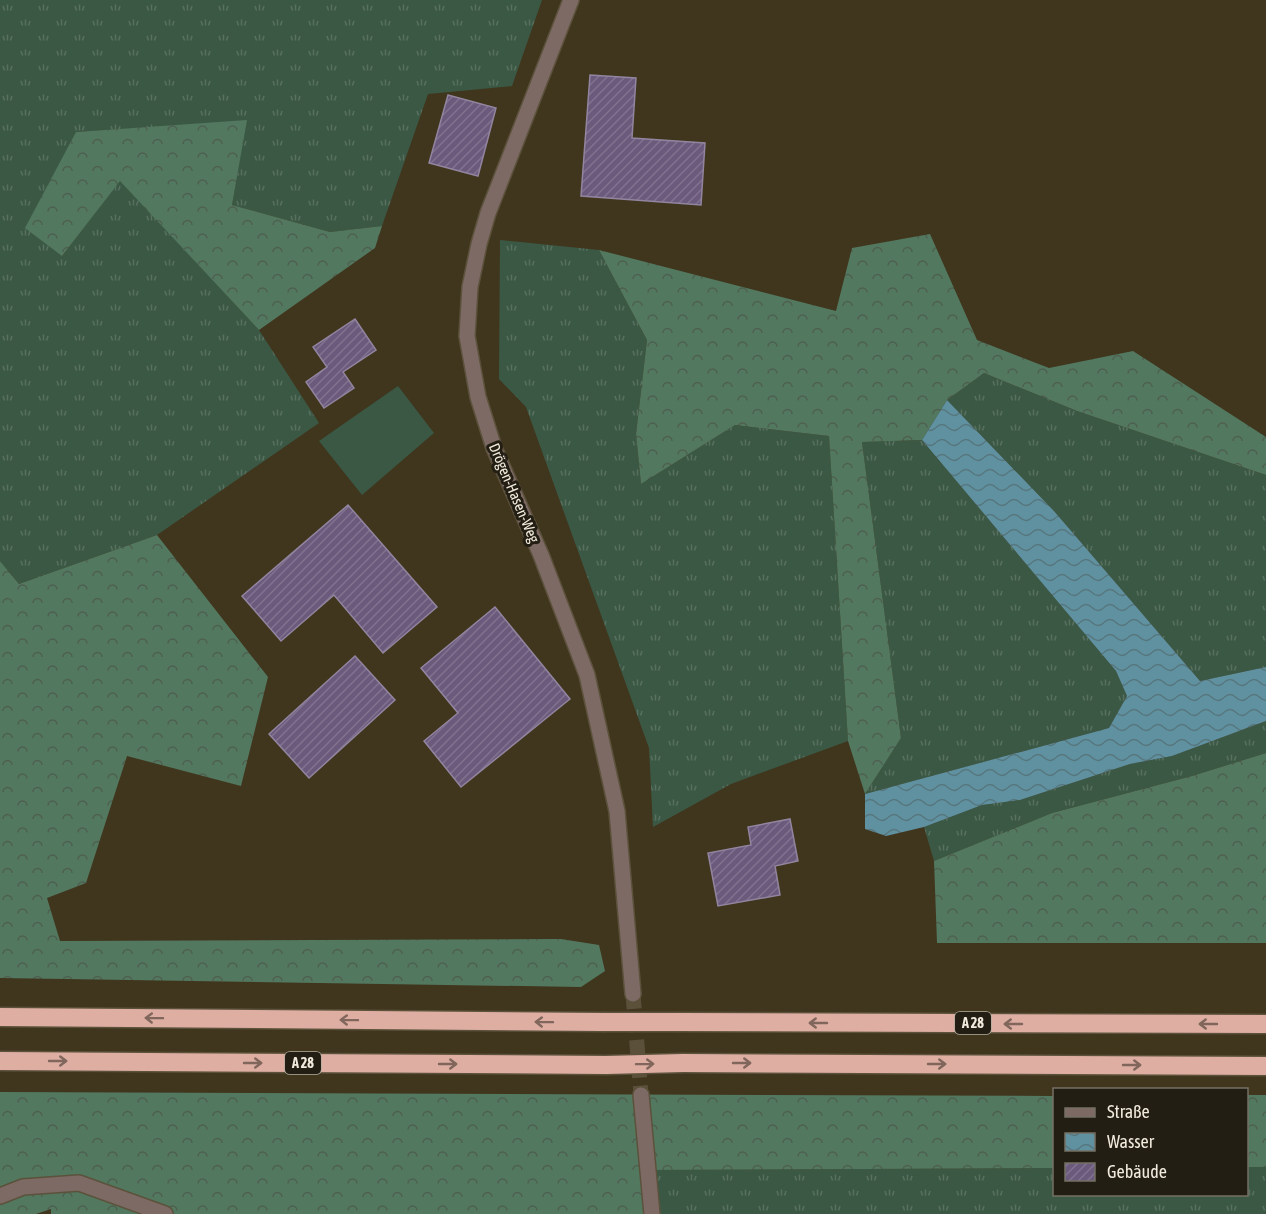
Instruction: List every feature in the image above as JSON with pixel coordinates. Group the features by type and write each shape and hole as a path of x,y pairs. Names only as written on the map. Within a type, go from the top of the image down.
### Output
{"highway":[{"name":"A 28","path":"0,1017 679,1023 1266,1024"},
{"name":"A 28","path":"0,1061 1266,1066"}],"street":[{"name":"Drögen-Hasen-Weg","path":"571,0 488,213 470,287 466,336 478,397 494,448 541,555 587,675 617,811 633,994"},
{"path":"642,1095 652,1214"},
{"path":"0,1196 23,1187 79,1183 165,1214"}],"green space":[{"path":"0,0 542,0 512,86 428,94 382,226 330,232 232,205 246,121 76,132 62,256 120,180 259,330 319,423 157,535 19,584 0,561"},
{"path":"247,120 232,205 330,232 382,226 375,248 259,330 120,181 62,256 25,228 76,132"},
{"path":"930,234 977,340 1049,368 1133,351 1266,437 1266,475 1077,411 984,373 947,400 922,440 862,442 901,738 865,794 848,741 829,436 735,425 641,484 636,434 647,340 599,250 836,311 852,248"},
{"path":"500,240 599,250 647,340 636,434 641,484 735,425 829,436 848,741 731,784 653,827 649,748 526,407 499,379"},
{"path":"984,373 1077,411 1266,475 1266,667 1200,681 1054,511 947,400"},
{"path":"398,386 434,433 362,495 319,441"},
{"path":"922,440 1116,671 1127,696 1109,728 865,794 901,738 862,442"},
{"path":"157,535 268,677 241,786 127,756 86,883 47,898 60,941 561,939 599,945 605,971 581,987 0,978 0,561 19,584"},
{"path":"1266,721 1266,753 1192,776 1052,813 934,861 924,827 982,805 1020,800 1130,764 1172,756"},
{"path":"1266,753 1266,943 937,943 934,861 1052,813 1192,776"},
{"path":"0,1092 1053,1096 1053,1168 648,1170 652,1214 51,1214 51,1209 36,1214 0,1214"},
{"path":"1248,1095 1266,1095 1266,1167 1248,1167"},
{"path":"1248,1167 1266,1167 1266,1214 652,1214 648,1170 1053,1168 1053,1196 1248,1196"}],"water":[{"path":"947,400 1054,511 1200,681 1266,667 1266,721 1172,756 1130,764 1020,800 982,805 924,827 886,836 865,829 865,794 1109,728 1127,696 1116,671 922,440"}],"building":[{"path":"590,75 636,78 632,138 705,143 701,205 581,196"},
{"path":"448,95 496,108 478,176 429,163"},
{"path":"355,319 376,350 343,372 354,388 324,408 306,382 327,367 313,347"},
{"path":"348,505 437,607 383,653 334,595 281,641 242,596"},
{"path":"495,607 570,699 461,787 424,741 458,713 421,668"},
{"path":"355,656 395,700 309,778 269,734"},
{"path":"790,819 798,861 775,866 780,895 718,906 708,853 751,845 748,827"}],"tunnel":[{"path":"633,994 641,1095"}]}
